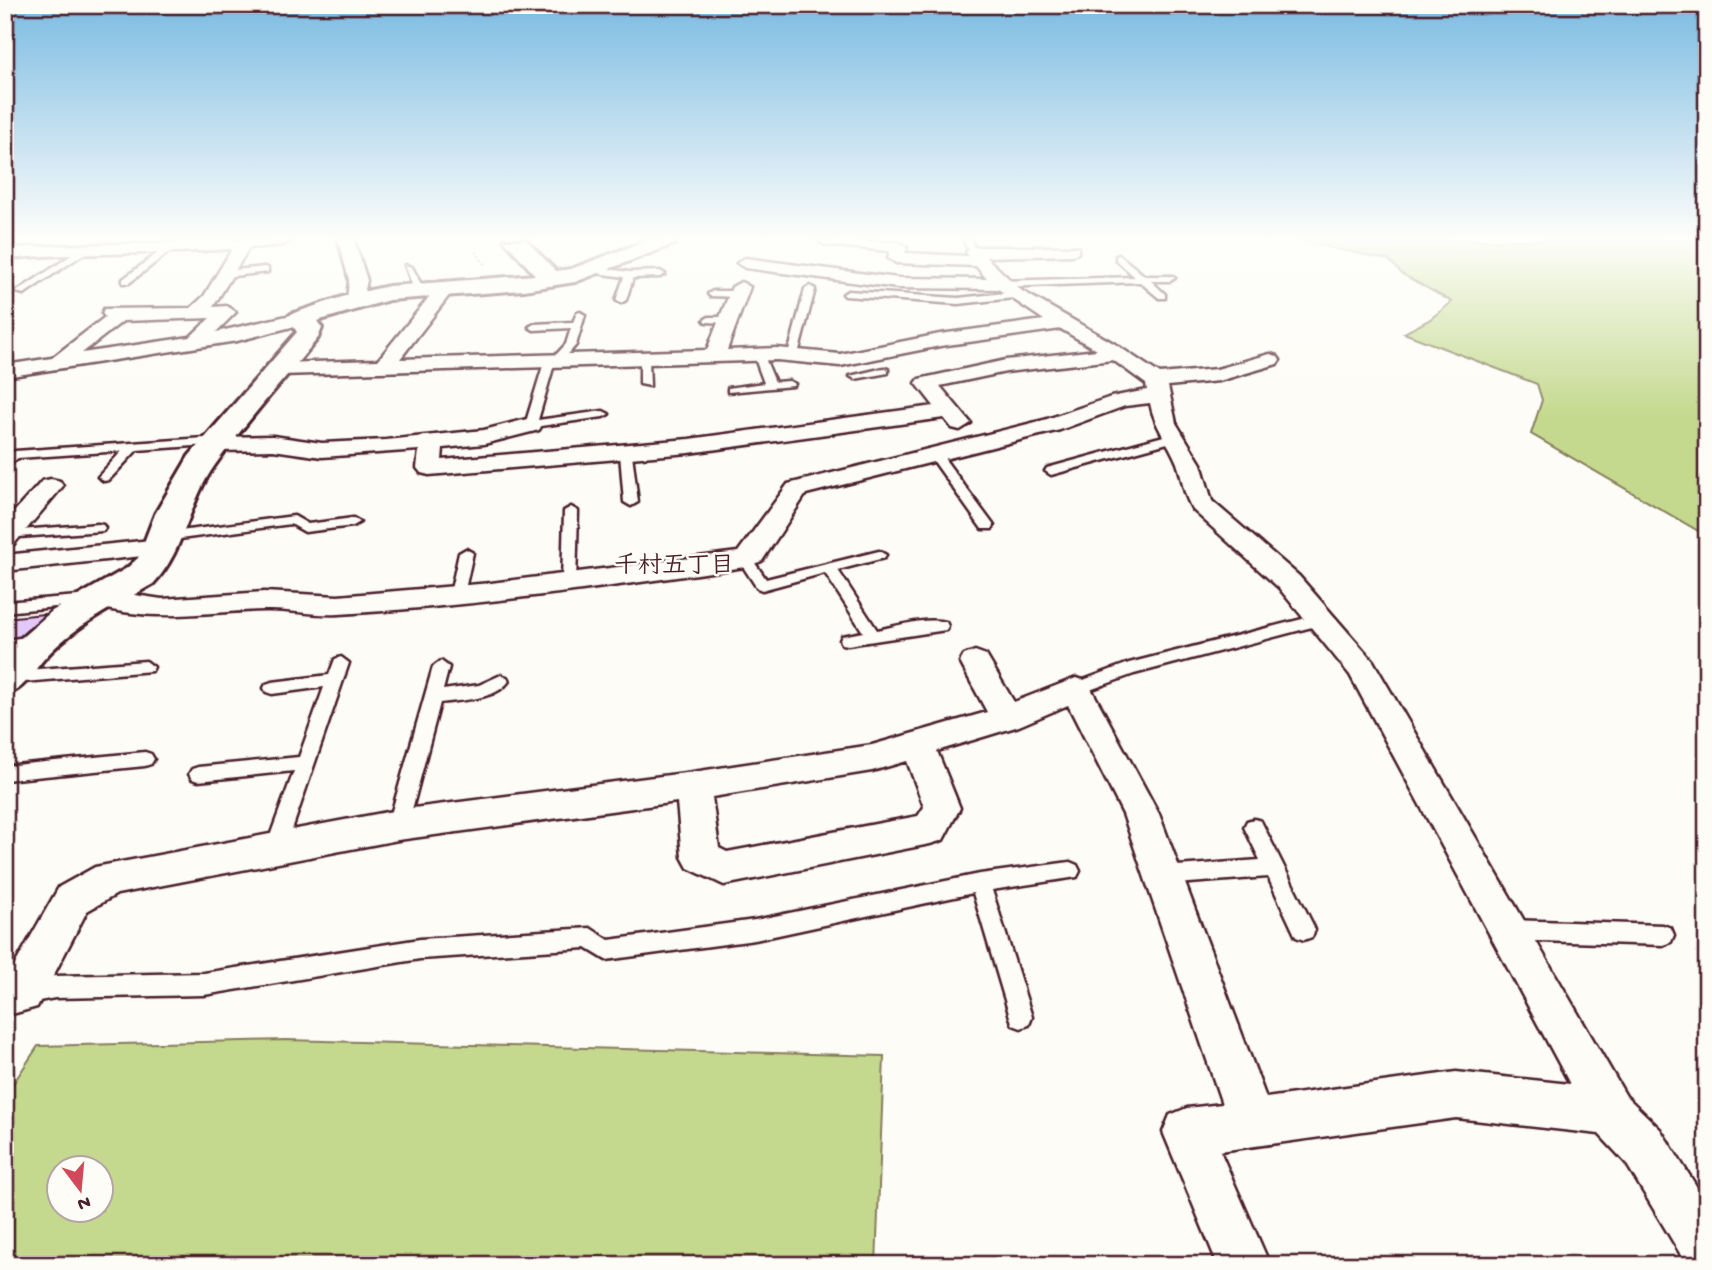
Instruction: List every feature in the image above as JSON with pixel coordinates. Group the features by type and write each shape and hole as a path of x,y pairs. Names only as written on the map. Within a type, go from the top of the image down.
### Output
{"street":[{"path":"196,313 211,299"},
{"path":"5,371 263,330 361,299"},
{"path":"384,366 437,299"},
{"path":"714,358 719,320 734,299"},
{"path":"1021,299 1060,324 1117,354 1158,389 1165,423 1171,438 1189,464 1202,505 1289,582 1362,669 1610,1112 1643,1146 1707,1250"},
{"path":"57,362 115,314 227,312 195,342"},
{"path":"6,680 20,643 140,576 152,564 186,486 218,442 309,333 310,328 300,319"},
{"path":"281,369 793,354 856,369 952,338 1060,324"},
{"path":"977,441 926,383 1006,366 1117,354"},
{"path":"101,599 118,605 175,610 266,601 335,606 569,584 745,559 752,555 797,488 977,441 1052,425 1091,413 1109,402 1215,370 1270,360"},
{"path":"432,443 429,468 625,454 792,435 948,411"},
{"path":"218,442 273,443 323,450 484,437 531,425"},
{"path":"7,537 51,486"},
{"path":"5,563 163,542"},
{"path":"975,662 1007,718"},
{"path":"14,995 73,899 86,889 109,879 398,825 693,786 872,758 1007,718 1076,689 1141,814 1252,1123"},
{"path":"693,786 701,858 724,869 930,829 942,808 917,743"},
{"path":"1244,1265 1187,1132 1456,1096 1610,1112"}],"lane":[{"path":"793,354 807,299"},
{"path":"868,299 966,299"},
{"path":"534,327 579,320 571,345 554,359 531,425 603,414"},
{"path":"759,356 771,386"},
{"path":"644,359 646,384"},
{"path":"856,369 884,371"},
{"path":"732,390 789,384"},
{"path":"1051,471 1171,438"},
{"path":"104,477 136,444 218,442"},
{"path":"5,464 15,455 132,449"},
{"path":"934,453 987,526"},
{"path":"625,454 631,502"},
{"path":"569,584 571,511"},
{"path":"163,542 294,520 305,528 353,522"},
{"path":"309,542 314,527"},
{"path":"7,537 98,528"},
{"path":"457,594 466,553"},
{"path":"745,559 762,586 879,555"},
{"path":"829,568 873,636"},
{"path":"5,607 101,599"},
{"path":"1076,689 1129,670 1322,619"},
{"path":"848,640 925,626 940,626"},
{"path":"6,680 146,667"},
{"path":"398,825 441,667"},
{"path":"272,688 338,671 276,847"},
{"path":"433,698 483,690 500,681"},
{"path":"5,773 145,759"},
{"path":"198,774 304,763"},
{"path":"1254,827 1304,930"},
{"path":"1163,876 1274,868"},
{"path":"14,995 55,987 204,984 420,949 590,938 606,950 755,930 981,883 1070,871"},
{"path":"981,883 1021,1017"},
{"path":"1506,930 1663,935"}],"green space":[{"path":"1447,299 1707,299 1707,536 1531,434 1542,400 1537,384 1404,333 1429,320 1452,302"},
{"path":"286,1040 884,1056 876,1265 5,1265 5,1096 38,1046"}],"building":[{"path":"44,614 28,636 5,639 5,618"}],"district":[{"name":"千村五丁目","path":"674,567"}]}
